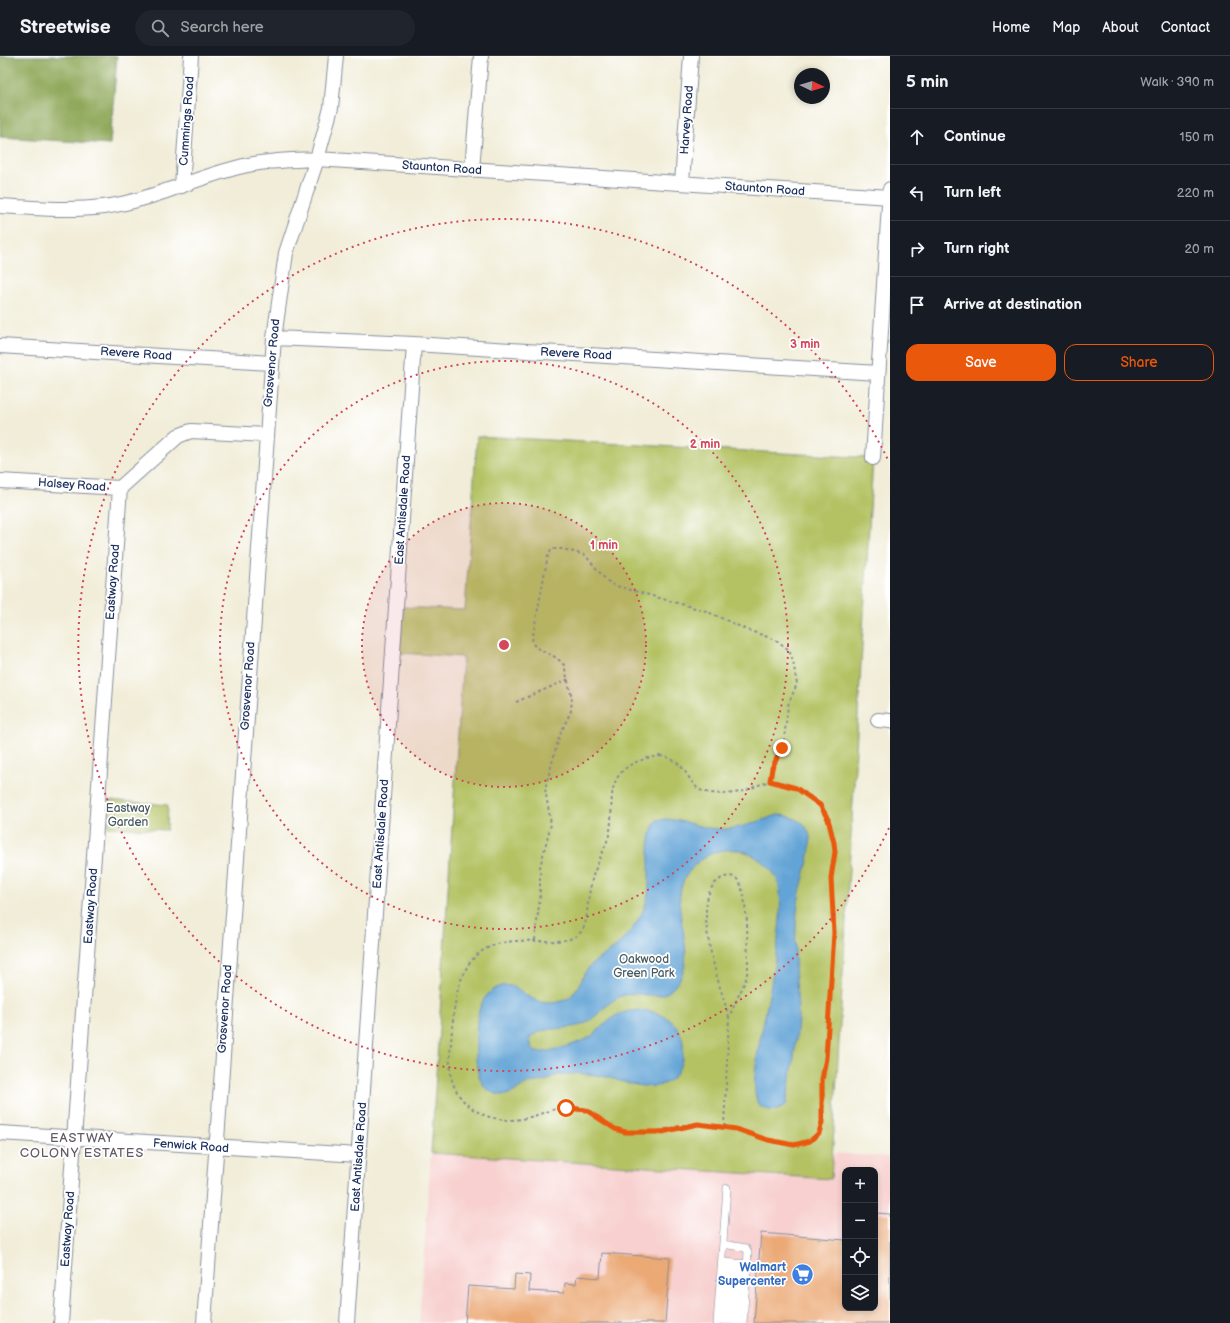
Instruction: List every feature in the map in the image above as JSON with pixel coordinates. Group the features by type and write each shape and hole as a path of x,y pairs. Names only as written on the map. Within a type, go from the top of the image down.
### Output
{"street":[{"name":"Cummings Road","path":"182,186 191,56"},
{"name":"Grosvenor Road","path":"204,1323 271,363 286,253 317,159 331,108 336,56"},
{"path":"472,170 481,56"},
{"name":"Harvey Road","path":"682,183 691,56"},
{"name":"Staunton Road","path":"0,206 58,210 103,207 140,200 247,165 278,160 317,159 682,183 890,194"},
{"path":"872,458 890,194"},
{"name":"Revere Road","path":"274,338 414,344 878,373"},
{"name":"East Antisdale Road","path":"347,1323 414,344"},
{"name":"Revere Road","path":"0,346 271,363"},
{"name":"Halsey Road","path":"0,481 120,488 178,436 191,431 266,435"},
{"name":"Eastway Road","path":"61,1323 120,488"},
{"name":"Fenwick Road","path":"0,1133 216,1148 359,1155"}],"lane":[{"path":"720,1294 727,1188"},
{"path":"723,1244 742,1246 746,1248 748,1252 745,1295"},
{"path":"720,1294 745,1295"},
{"path":"720,1294 745,1295"},
{"path":"720,1294 745,1295"},
{"path":"720,1294 745,1295"},
{"path":"720,1294 745,1295"}],"path":[{"path":"535,940 540,897 540,867 551,824 545,789 559,737 571,711 572,698 567,671 561,661 534,647 532,641 549,552 555,549 585,555 600,574 613,585 706,611 746,629 776,640 789,650 793,661 797,684 788,705 784,740 772,768 770,781"},
{"path":"516,702 569,679"},
{"path":"660,756 673,759 684,768 698,790 713,793 741,792 770,781 796,788 820,805 828,819 835,852 831,878 834,933 826,1058 822,1080 822,1122 816,1138 794,1145 768,1140 724,1126 698,1124 662,1132 625,1132 615,1129 586,1110 573,1107 547,1111 525,1119 498,1120 479,1112 462,1099 454,1087 451,1078 450,1064 452,1028 461,978 472,962 487,949 507,941 535,940 558,942 577,935 583,928 592,880 609,837 612,790 623,770 631,763 660,756"},
{"path":"724,1126 729,1017 711,956 707,905 708,895 716,882 728,876 736,878 743,890 747,921 748,952 746,979 729,1017"}],"shaded area":[{"path":"431,1153 831,1179 833,1153 890,1157 890,1323 419,1323"}],"green space":[{"path":"0,56 117,56 110,144 0,137"},
{"name":"Oakwood Green Park","path":"477,436 873,458 831,1179 431,1153 463,657 400,653 403,607 465,610"},
{"name":"Eastway Garden","path":"110,800 168,805 167,830 108,827"}],"water":[{"path":"778,815 788,816 798,820 806,827 810,837 809,853 797,911 795,974 798,1015 794,1060 786,1105 783,1108 773,1110 759,1106 755,1093 755,1072 758,1051 775,961 780,911 780,891 776,877 771,869 756,857 737,850 725,850 709,855 688,873 681,889 680,906 686,959 682,975 671,990 656,996 629,994 622,996 611,1002 586,1023 579,1026 549,1029 530,1038 532,1050 544,1052 580,1042 593,1035 611,1018 625,1012 636,1010 657,1013 666,1017 674,1024 680,1032 683,1043 683,1055 680,1067 676,1074 668,1082 659,1086 649,1087 596,1075 565,1074 555,1076 545,1081 529,1083 507,1095 494,1093 487,1089 479,1075 476,1057 478,1016 485,998 493,990 503,986 514,987 532,999 544,1003 560,1002 573,994 590,966 613,949 623,939 637,922 643,910 646,903 649,883 650,838 657,820 664,819 710,828 726,829 741,827"}],"building":[{"name":"Walmart Supercenter","path":"878,1213 890,1214 890,1323 754,1323 761,1233 842,1240 842,1311 878,1311"},
{"path":"602,1253 670,1258 665,1323 465,1323 468,1286 514,1289 515,1274 530,1275 529,1291 564,1293 565,1283 576,1284 577,1276 600,1278"}],"place":[{"name":"Walmart Supercenter","path":"802,1274"}],"district":[{"name":"EASTWAY COLONY ESTATES","path":"82,1146"}],"route":[{"path":"566,1108 573,1107 586,1110 615,1129 625,1132 662,1132 680,1126 698,1124 724,1126 768,1140 794,1145 816,1138 822,1122 822,1080 826,1058 834,933 831,878 835,852 833,832 820,805 796,788 770,781 772,768 782,748"}]}
